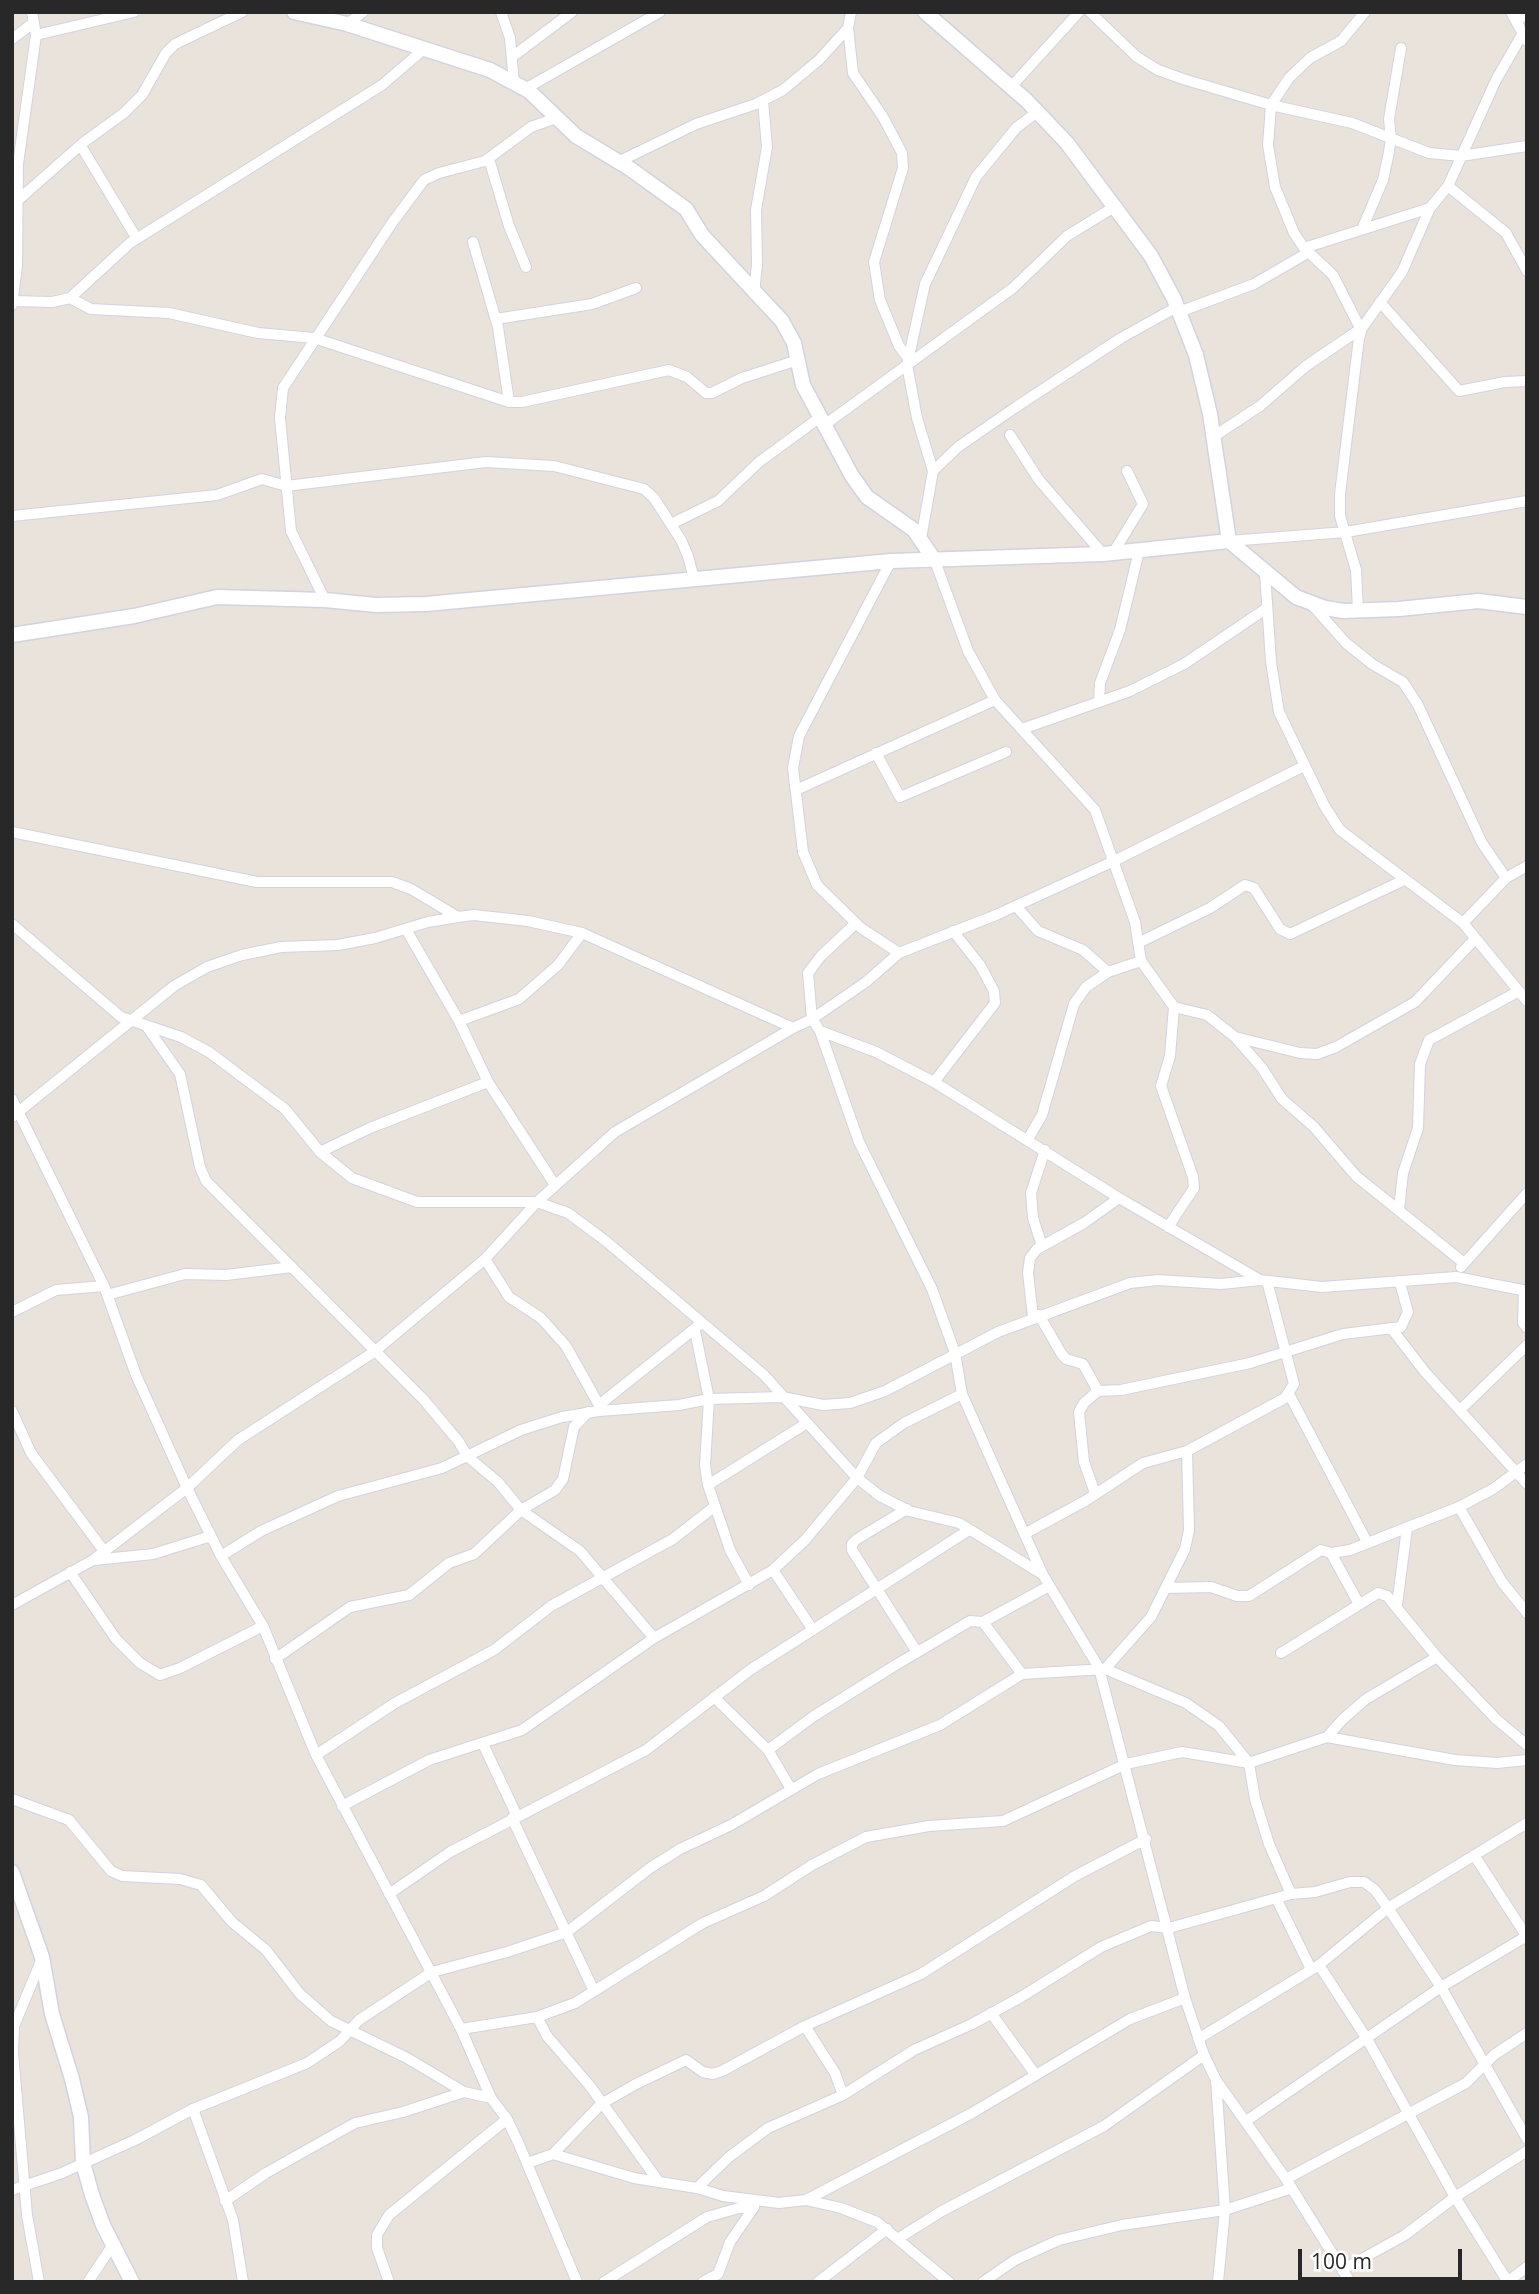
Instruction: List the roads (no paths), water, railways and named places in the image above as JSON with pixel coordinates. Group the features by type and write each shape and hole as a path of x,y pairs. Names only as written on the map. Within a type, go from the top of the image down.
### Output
{"street":[{"path":"36,35 134,12"},
{"path":"17,201 80,146 124,113 142,95 166,52 175,44 242,12"},
{"path":"294,12 347,24 424,48 490,70 520,86 576,136 686,209 702,235 754,294 770,306 782,321 798,360 803,385 821,422 867,498 914,530 921,539 934,561 968,651 995,700 1087,799 1114,861 1140,942 1141,961 1174,1007 1170,1056 1161,1086 1193,1177 1194,1188 1168,1227"},
{"path":"347,24 363,12"},
{"path":"501,12 510,38 520,86"},
{"path":"512,57 572,12"},
{"path":"520,86 660,12"},
{"path":"851,12 848,28 853,73 883,117 902,153 903,168 874,262 880,300 908,361"},
{"path":"925,12 1037,112 1067,143 1151,256 1178,309 1196,355 1213,437 1229,541 1296,597 1311,604 1343,611 1478,601 1527,607"},
{"path":"1010,88 1079,12"},
{"path":"1090,12 1137,57 1158,71 1271,105 1352,123 1429,153 1461,156 1527,146"},
{"path":"1358,610 1356,570 1340,516 1340,494 1361,328 1333,275 1306,250 1275,187 1268,145 1271,105 1298,68 1341,41 1365,12"},
{"path":"1213,437 1260,407 1307,366 1361,328 1402,272 1430,208 1448,186 1461,156 1525,37 1514,16 1527,14"},
{"path":"32,18 36,35 17,140 13,303 52,302 70,298 137,239 382,85 424,48"},
{"path":"12,39 32,18"},
{"path":"618,162 696,124 762,101 783,90 819,60 848,28"},
{"path":"1363,227 1383,180 1391,139 1389,119 1401,48"},
{"path":"754,294 757,264 756,210 767,147 762,101"},
{"path":"921,539 933,471 917,418 908,361 925,284 970,187 1016,128 1037,112"},
{"path":"325,600 291,531 280,402 283,388 314,338 418,187 439,173 489,159 531,127 556,118"},
{"path":"80,146 137,239"},
{"path":"489,159 509,226 526,267"},
{"path":"1448,186 1506,233 1527,271"},
{"path":"671,524 718,501 751,470 1013,288 1067,236 1114,207"},
{"path":"933,471 958,447 1121,338 1178,309 1254,284 1306,250 1363,227 1430,208"},
{"path":"473,242 496,319 509,402"},
{"path":"496,319 592,304 636,288"},
{"path":"70,298 92,309 169,313 258,333 314,338 509,402 669,370 687,377 706,393 712,393 742,378 798,360"},
{"path":"1380,302 1460,391 1505,382 1527,381"},
{"path":"1010,435 1046,489 1108,554"},
{"path":"12,516 217,495 262,479 286,486 486,462 554,466 644,489 671,524 688,556 694,579"},
{"path":"1108,554 1143,504 1127,471"},
{"path":"12,635 134,616 217,597 325,600 376,605 426,604 891,561 1108,554 1346,532 1527,501"},
{"path":"1099,702 1100,683 1120,630 1139,551"},
{"path":"891,561 799,736 793,768 803,852 817,885 856,923 899,953"},
{"path":"1265,573 1274,688 1279,712 1304,766 1340,831 1463,923 1527,1001"},
{"path":"1311,604 1346,643 1372,664 1403,682 1418,705 1482,843 1506,878"},
{"path":"1022,729 1130,691 1184,664 1267,608"},
{"path":"796,790 995,700"},
{"path":"876,753 900,797 1006,752"},
{"path":"12,1605 93,1560 187,1488 238,1440 374,1352 485,1259 537,1202 615,1132 812,1019 866,982 899,953 1016,906 1114,861 1304,766"},
{"path":"12,832 257,882 392,882 430,899 458,916"},
{"path":"1463,923 1506,878 1527,866"},
{"path":"1140,942 1210,908 1245,885 1254,888 1280,929 1290,934 1404,880"},
{"path":"428,922 430,899"},
{"path":"1016,906 1038,931 1083,950 1108,972"},
{"path":"16,1114 174,986 207,967 242,955 281,947 338,945 458,916 528,920 582,933 793,1028"},
{"path":"856,923 821,956 808,973 812,1019 820,1031 859,1142 932,1289 954,1353 962,1394 1043,1575 1102,1669 1185,1998 1204,2055 1216,2080 1289,2184 1350,2282"},
{"path":"12,924 113,1011 146,1027 181,1037 209,1052 285,1109 320,1152 352,1178 417,1202 537,1202 568,1213 698,1327 764,1375 782,1397 840,1455 857,1478 880,1496 907,1509 959,1523 1043,1575"},
{"path":"407,930 459,1021 488,1082 555,1185"},
{"path":"934,1082 995,1003 994,991 980,965 953,931"},
{"path":"459,1021 519,999 558,965 582,933"},
{"path":"1235,1037 1300,1053 1317,1054 1336,1047 1415,1002 1475,939"},
{"path":"1028,1139 1042,1115 1074,1004 1086,987 1108,972 1141,961"},
{"path":"1399,1210 1403,1173 1418,1128 1420,1064 1429,1040 1519,991"},
{"path":"1174,1007 1207,1015 1235,1037 1262,1068 1282,1099 1314,1127 1356,1176 1464,1263"},
{"path":"146,1027 180,1074 200,1167 206,1181 424,1400 459,1442 467,1456 498,1482 521,1510 567,1540 602,1576 654,1638"},
{"path":"820,1031 876,1052 934,1082 1119,1198 1264,1281 1294,1384 1289,1394 1187,1451 1143,1463 1026,1533"},
{"path":"320,1152 370,1128 488,1082"},
{"path":"12,1099 16,1114 106,1290 136,1375 187,1488 221,1556 263,1626 316,1755 432,1972 491,2098 507,2119 577,2282"},
{"path":"1042,1246 1033,1217 1031,1194 1045,1150"},
{"path":"1456,1277 1464,1263 1527,1193"},
{"path":"1098,1391 1083,1364 1066,1359 1060,1353 1036,1316 1028,1273 1030,1258 1042,1246 1084,1223 1119,1198"},
{"path":"485,1259 509,1297 541,1318 566,1346 595,1409"},
{"path":"12,1312 56,1290 106,1290 185,1274 226,1275 292,1267"},
{"path":"221,1556 261,1531 338,1496 406,1480 467,1456 521,1430 595,1409 653,1408 709,1399 782,1397 823,1405 850,1403 885,1391 954,1353 1036,1316 1130,1283 1171,1280 1221,1284 1264,1281 1322,1287 1456,1277 1525,1291 1522,1323 1527,1328"},
{"path":"1095,1493 1084,1462 1079,1412 1084,1403 1098,1391 1121,1390 1286,1354 1343,1334 1401,1327 1408,1312 1400,1283"},
{"path":"698,1327 709,1399 705,1465 708,1485 730,1550 749,1585"},
{"path":"275,1659 350,1606 409,1595 449,1563 474,1554 521,1510 555,1490 564,1479 574,1427 698,1327"},
{"path":"1391,1328 1527,1484"},
{"path":"1460,1410 1527,1345"},
{"path":"342,1805 429,1760 522,1730 654,1638 773,1570 805,1540 857,1478 876,1443 904,1423 962,1394"},
{"path":"1289,1394 1367,1542"},
{"path":"12,1411 17,1438 104,1551"},
{"path":"708,1485 807,1423"},
{"path":"1102,1669 1142,1631 1185,1549 1189,1530 1187,1451"},
{"path":"1166,1588 1211,1587 1237,1596 1248,1595 1321,1550 1331,1553 1350,1550 1459,1507 1517,1473 1527,1464"},
{"path":"316,1755 395,1703 485,1656 551,1606 673,1539 714,1507"},
{"path":"1459,1507 1502,1582 1527,1613"},
{"path":"907,1509 852,1544 852,1550 879,1588 917,1652"},
{"path":"1397,1605 1407,1528"},
{"path":"389,1894 450,1852 646,1750 714,1697 969,1530"},
{"path":"93,1560 153,1554 211,1536"},
{"path":"1331,1553 1359,1604"},
{"path":"773,1570 813,1630"},
{"path":"70,1572 116,1639 140,1663 160,1675 180,1668 263,1626"},
{"path":"768,1750 814,1716 970,1621 984,1622 1049,1586"},
{"path":"1280,1653 1378,1593 1387,1596 1437,1657 1496,1718 1527,1745"},
{"path":"984,1622 1022,1674"},
{"path":"1327,1737 1367,1699 1437,1657"},
{"path":"12,2190 83,2163 193,2109 307,2063 432,1972 508,1952 567,1932 650,1868 791,1789 849,1761 940,1725 1022,1674 1102,1669 1202,1711 1219,1726 1250,1763 1255,1799 1269,1844 1291,1894"},
{"path":"714,1697 768,1750 791,1789"},
{"path":"461,2029 537,2017 575,2003 694,1928 764,1896 849,1844 884,1833 929,1826 1003,1821 1126,1764 1182,1752 1250,1763 1327,1737 1394,1748 1429,1758 1497,1763 1527,1760"},
{"path":"483,1744 594,1992"},
{"path":"12,1798 69,1820 111,1871 121,1876 180,1879 201,1885 232,1922 265,1950 300,1994 331,2021 407,2058 464,2092 491,2098"},
{"path":"1198,2039 1315,1967 1388,1908 1527,1823"},
{"path":"528,2163 553,2154 601,2104 686,2060 702,2072 713,2074 722,2071 805,2026 921,1974 1075,1876 1146,1839"},
{"path":"1246,2121 1441,1987 1527,1937 1474,1855"},
{"path":"12,1872 41,1957 52,2014 81,2118 83,2163 103,2225 132,2282"},
{"path":"697,2188 729,2157 768,2128 843,2095 914,2050 991,2013 1101,1947 1151,1926 1169,1928 1291,1894 1364,1882 1375,1890 1441,1987 1527,2139"},
{"path":"1277,1900 1315,1967 1367,2039 1455,2197 1508,2282 1527,2267"},
{"path":"39,2282 27,2215 13,2094 13,2026 37,1975 41,1957"},
{"path":"806,2200 972,2113 1130,2019 1185,1998"},
{"path":"991,2013 1035,2074"},
{"path":"537,2017 547,2036 565,2053 659,2182"},
{"path":"805,2026 835,2073 843,2095"},
{"path":"983,2282 1014,2260 1059,2240 1110,2228 1225,2210 1289,2184 1466,2083 1494,2054 1527,2034"},
{"path":"899,2238 942,2211 1094,2132 1138,2105 1204,2055"},
{"path":"1216,2080 1225,2210 1217,2282"},
{"path":"225,2200 266,2173 355,2123 403,2112 464,2092"},
{"path":"193,2109 236,2231 243,2282"},
{"path":"388,2282 377,2248 377,2235 389,2215 507,2119"},
{"path":"1342,2270 1405,2235 1455,2197 1527,2151"},
{"path":"553,2154 634,2178 697,2188 755,2204"},
{"path":"604,2282 707,2217 755,2204 806,2200 841,2208 887,2229 949,2282"},
{"path":"702,2282 719,2278 730,2242 755,2204"},
{"path":"818,2282 887,2229"},
{"path":"88,2282 114,2243"}]}
